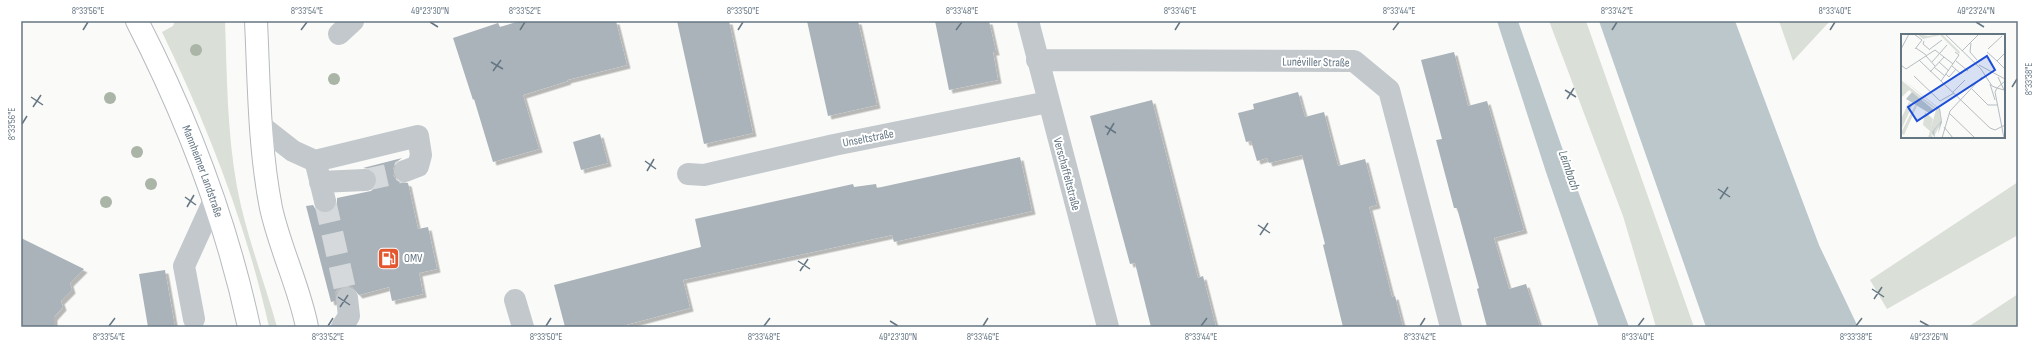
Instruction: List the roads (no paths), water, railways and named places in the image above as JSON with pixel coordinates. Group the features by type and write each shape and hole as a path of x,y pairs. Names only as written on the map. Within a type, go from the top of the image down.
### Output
{"main road":[{"name":"Mannheimer Landstraße","path":"137,21 178,106 209,183 238,275 249,327"},
{"path":"256,21 261,126 267,182 272,210 307,327"}],"street":[{"name":"Verschaffeltstraße","path":"1028,21 1108,327"},
{"name":"Lunéviller Straße","path":"1037,60 1354,61 1389,90 1451,327"},
{"name":"Unseltstraße","path":"688,174 704,175 842,143 1048,102"},
{"path":"261,126 293,151 320,182"},
{"path":"320,182 418,136 422,155 418,166 405,171"},
{"path":"320,182 366,180"},
{"path":"194,318 184,266 214,200"},
{"path":"515,300 523,327"}],"water":[{"name":"Leimbach","path":"1497,21 1518,21 1566,159 1629,327 1599,327 1546,172"},
{"path":"1599,21 1735,21 1819,245 1858,327 1706,327"}],"tunnel":[{"path":"365,180 405,171"},
{"path":"325,201 347,298"}],"place":[{"name":"OMV","path":"388,258"}]}
